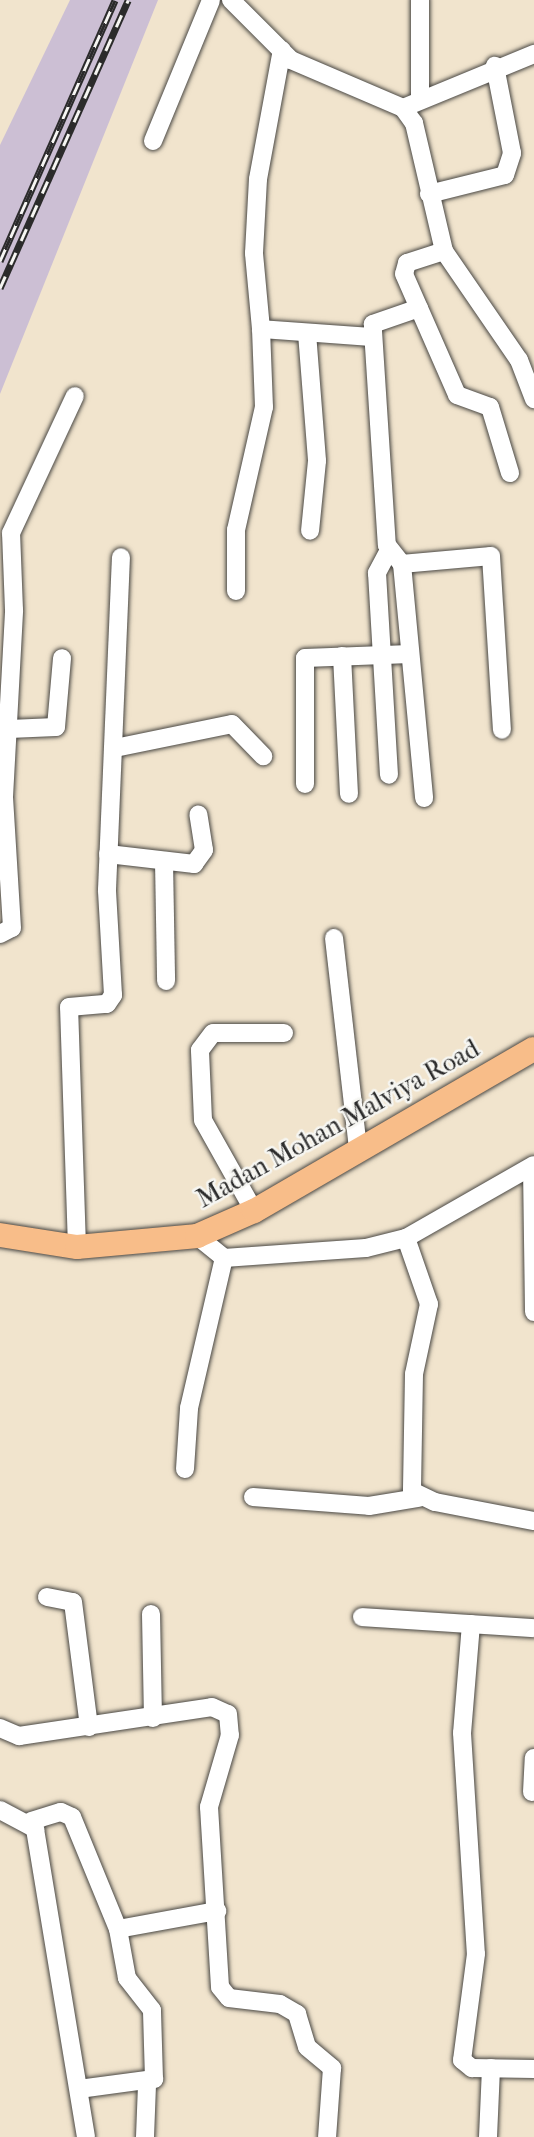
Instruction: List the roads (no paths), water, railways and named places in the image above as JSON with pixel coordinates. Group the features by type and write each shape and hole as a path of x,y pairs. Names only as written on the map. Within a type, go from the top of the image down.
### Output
{"highway":[{"name":"Madan Mohan Malviya Road","path":"0,1235 77,1247 197,1236 254,1210 534,1049"}],"street":[{"path":"153,141 211,0"},
{"path":"231,0 282,50 320,76 403,108 414,123 444,251 519,360 534,399"},
{"path":"420,0 420,100"},
{"path":"236,591 236,530 264,407 254,253 258,179 282,50"},
{"path":"403,108 495,66 534,54"},
{"path":"429,194 505,175 512,153 495,66"},
{"path":"444,251 404,268 457,395 490,407 510,473"},
{"path":"389,775 377,573 388,552 373,324 419,309"},
{"path":"261,329 373,337"},
{"path":"307,332 317,461 310,531"},
{"path":"0,934 12,928 4,797 9,729 11,528 75,396"},
{"path":"388,552 402,564 424,798"},
{"path":"402,564 491,556 502,730"},
{"path":"77,1247 69,1007 112,999 108,854 116,748 121,557"},
{"path":"305,784 302,663 312,656 410,654"},
{"path":"342,656 349,794"},
{"path":"9,729 56,727 62,658"},
{"path":"116,748 232,724 263,757"},
{"path":"108,854 194,864 202,856 198,814"},
{"path":"164,860 166,981"},
{"path":"334,938 358,1148"},
{"path":"254,1210 203,1120 200,1050 213,1033 284,1033"},
{"path":"197,1236 224,1258 312,1256 406,1238 533,1166 534,1312"},
{"path":"406,1238 429,1304 414,1374 408,1483 418,1498"},
{"path":"185,1469 189,1408 224,1258"},
{"path":"253,1497 369,1506 418,1498 534,1521"},
{"path":"47,1597 73,1602 89,1727"},
{"path":"151,1615 153,1717"},
{"path":"362,1617 534,1628"},
{"path":"471,1624 462,1733 476,1954 462,2053 464,2066 534,2068"},
{"path":"3,1737 89,1727 212,1707 228,1714 230,1735 209,1807 223,1993 291,2008 304,2026 307,2047 329,2060 327,2137"},
{"path":"532,1792 534,1758"},
{"path":"0,1811 31,1821 61,1812 72,1817 118,1929 127,1978 152,2010 155,2073 147,2085 145,2137"},
{"path":"31,1821 57,1933 86,2137"},
{"path":"118,1929 217,1910"},
{"path":"488,2137 491,2068"},
{"path":"79,2089 147,2085"}],"railway":[{"path":"0,261 115,0"},
{"path":"0,288 128,0"}]}
